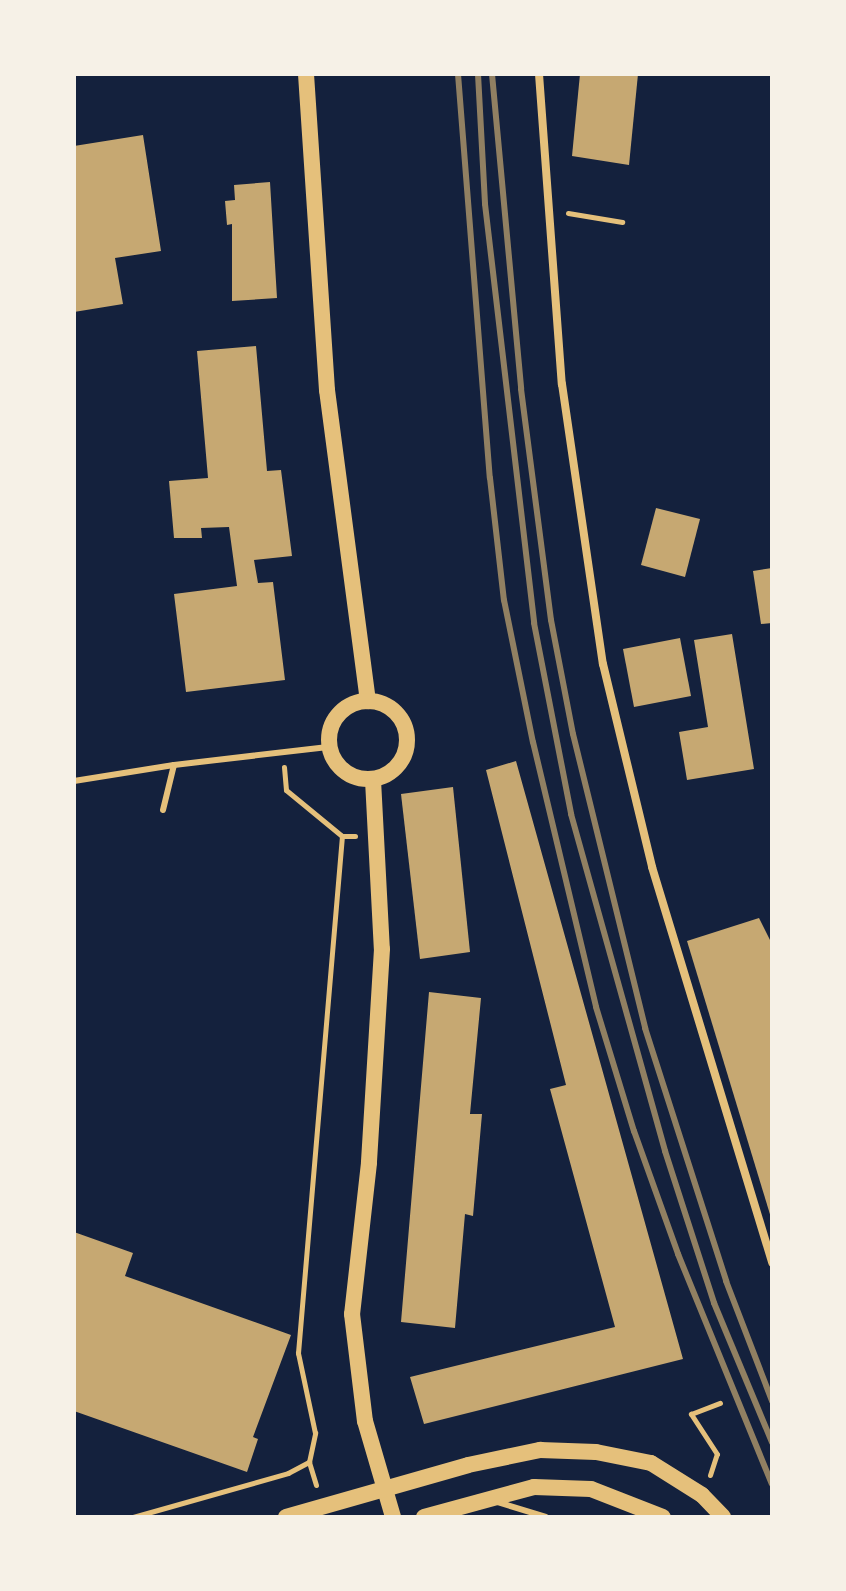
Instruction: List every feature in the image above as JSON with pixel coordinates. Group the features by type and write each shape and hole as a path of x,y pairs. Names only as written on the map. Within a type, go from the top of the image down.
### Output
{"main road":[{"path":"306,74 327,390 368,701"},
{"path":"368,701 390,707 407,737 395,770 373,780 349,775 328,747 334,720 354,703 368,701"},
{"path":"373,780 382,949 369,1163 352,1314 365,1421 393,1517"},
{"path":"286,1517 385,1487 540,1450 582,1451 651,1463 702,1495 723,1517"},
{"path":"424,1517 482,1497 534,1487 591,1489 663,1517"}],"street":[{"path":"539,74 562,384 603,664 652,867 772,1263"}],"lane":[{"path":"74,781 174,765 328,747"},
{"path":"163,810 174,765"},
{"path":"482,1497 546,1517"}],"path":[{"path":"549,210 622,222"},
{"path":"283,754 286,790 342,836 376,835"},
{"path":"133,1517 288,1473 309,1462 315,1433 298,1353 342,836"},
{"path":"702,1495 717,1454 691,1414 720,1403"}],"building":[{"path":"580,74 638,74 629,165 572,156"},
{"path":"143,135 161,251 115,258 123,304 74,312 74,146"},
{"path":"270,182 277,298 232,301 232,224 227,225 225,201 235,200 234,185"},
{"path":"256,346 267,471 281,470 292,556 254,560 258,583 273,582 285,680 186,692 174,594 237,586 229,527 201,528 202,538 174,538 169,481 208,478 197,351"},
{"path":"656,508 700,519 685,577 641,565"},
{"path":"772,568 772,623 761,624 753,571"},
{"path":"732,634 754,769 687,780 679,732 708,727 694,640"},
{"path":"680,638 691,696 634,707 623,649"},
{"path":"516,761 683,1359 424,1424 410,1377 615,1327 550,1089 566,1085 486,770"},
{"path":"453,787 470,952 420,959 401,794"},
{"path":"759,918 772,944 772,1221 687,941"},
{"path":"429,992 481,998 470,1114 482,1114 473,1216 465,1214 455,1328 401,1322"},
{"path":"74,1232 133,1253 125,1276 291,1335 253,1437 258,1439 247,1472 74,1411"}],"railway":[{"path":"458,74 490,478 504,600 533,742 596,1007 634,1131 678,1254 772,1484"},
{"path":"478,74 485,204 534,623 571,814 665,1151 714,1303 772,1442"},
{"path":"492,74 521,389 551,620 573,734 645,1028 726,1281 772,1401"}]}
